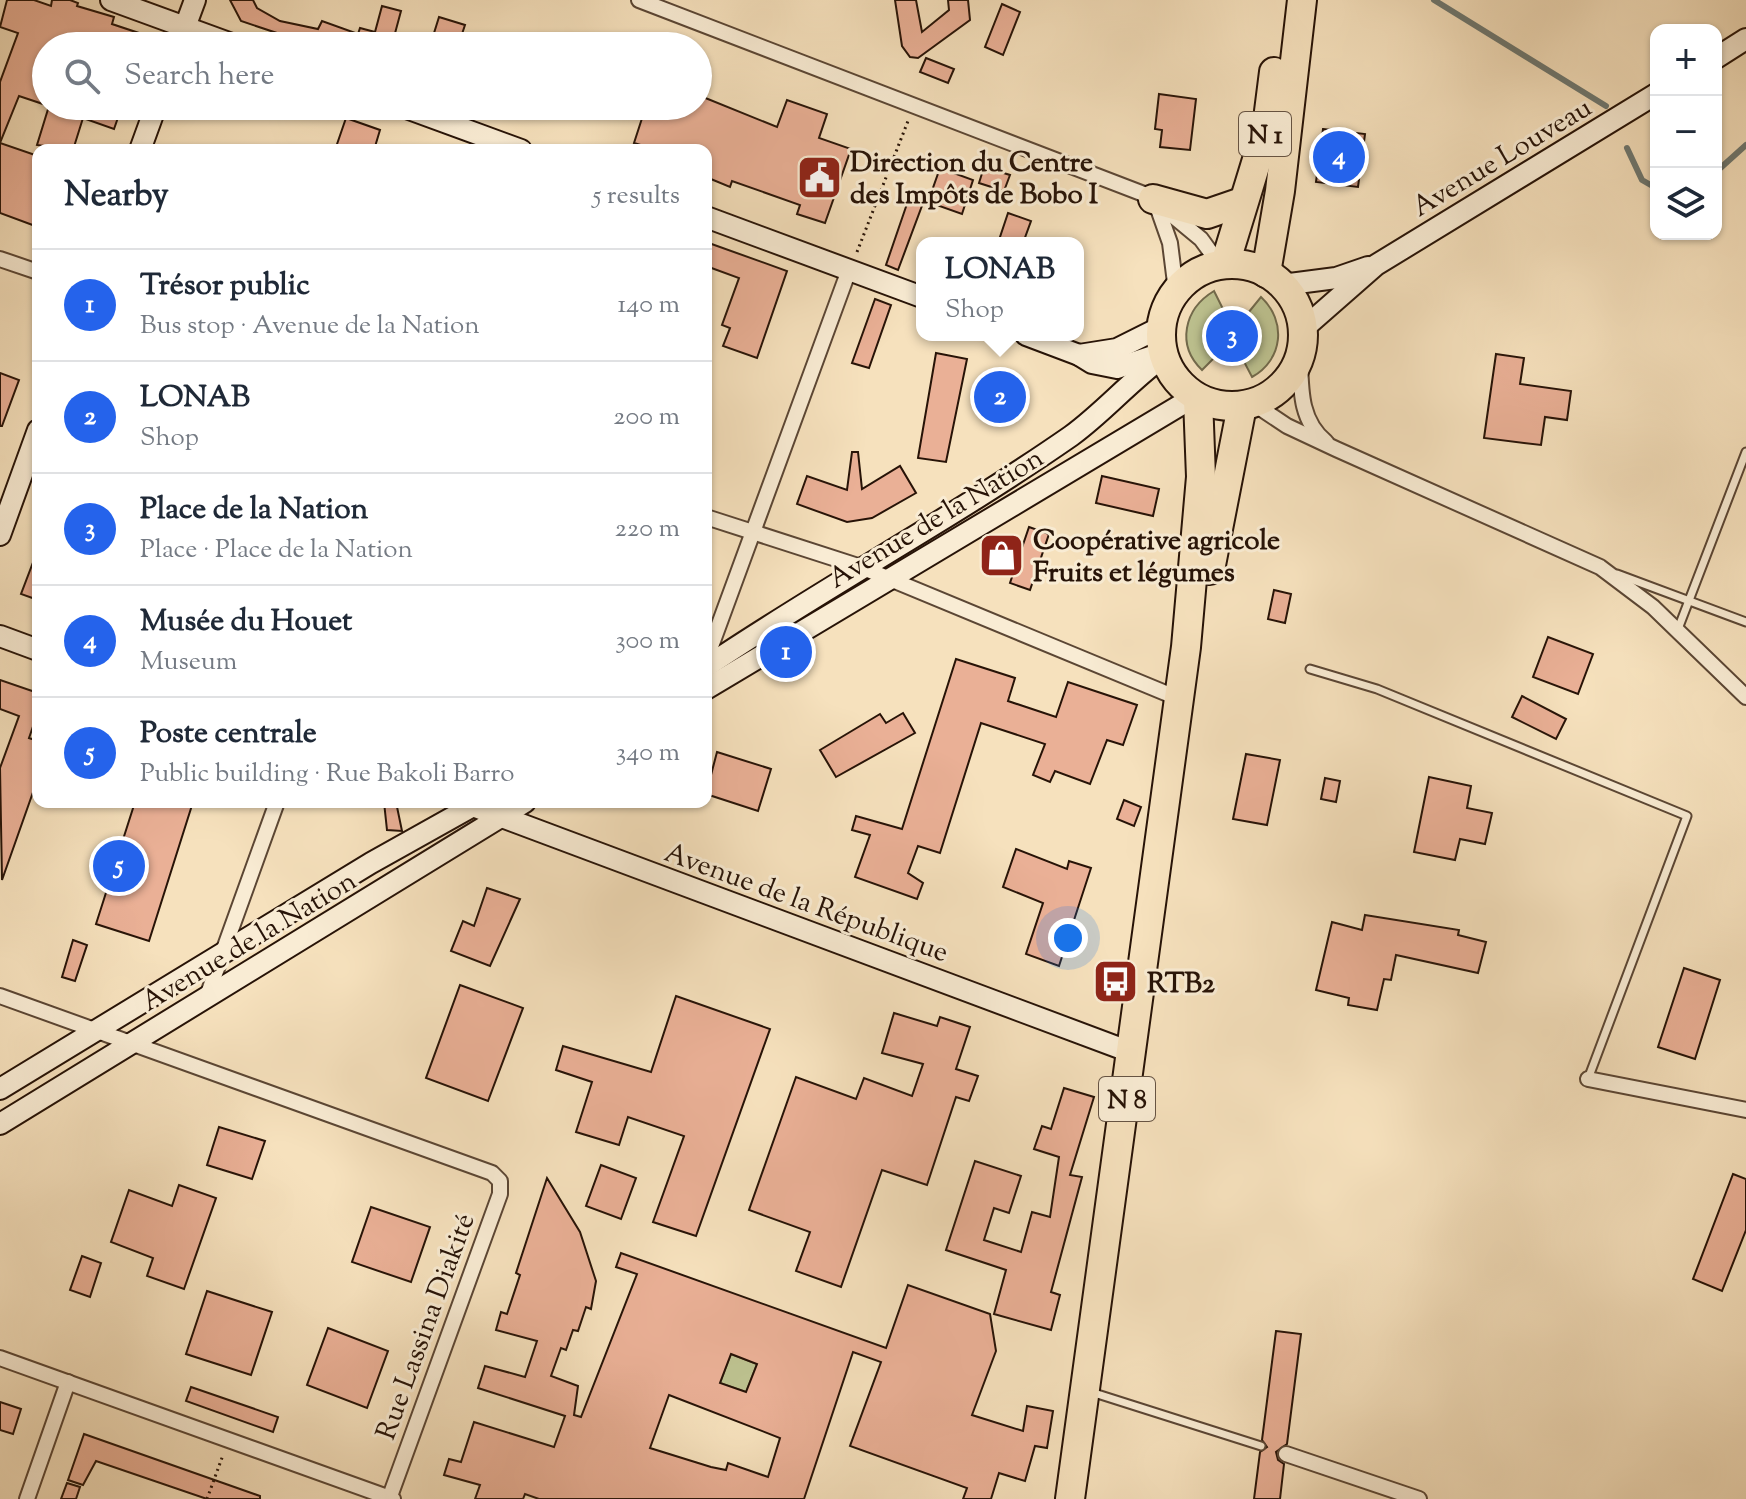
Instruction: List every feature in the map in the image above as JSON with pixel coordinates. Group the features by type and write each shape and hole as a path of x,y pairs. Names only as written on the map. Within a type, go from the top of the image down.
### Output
{"highway":[{"name":"N 1","path":"1223,264 1267,127 1284,0"},
{"name":"N 1","path":"1274,279 1280,191 1302,0"},
{"path":"1151,198 1207,214 1242,202"},
{"path":"1223,264 1246,265 1274,279 1297,305 1301,342 1277,391 1248,405 1196,405 1173,377 1162,345 1176,291 1195,274 1223,264"},
{"name":"N 8","path":"1070,1499 1180,699 1201,477 1196,405"},
{"name":"N 8","path":"1180,699 1197,650 1221,501 1248,405"}],"main road":[{"path":"111,0 172,32"},
{"path":"184,32 195,0"},
{"path":"1722,54 1746,39"},
{"name":"Avenue Louveau","path":"1274,279 1336,278 1376,265 1653,96"},
{"path":"142,144 151,120"},
{"path":"438,120 503,144"},
{"path":"712,219 916,295"},
{"name":"Avenue Louveau","path":"1301,342 1376,265"},
{"path":"1042,341 1092,363 1117,368 1133,365 1162,345"},
{"path":"1079,355 1162,345"},
{"name":"Avenue de la Nation","path":"712,663 861,567 973,502 1072,435 1162,345"},
{"name":"Avenue de la Nation","path":"712,685 887,577 1196,405"},
{"path":"0,535 32,447"},
{"path":"0,636 32,648"},
{"name":"Avenue de la Nation","path":"0,1089 464,808"},
{"name":"Avenue de la République","path":"482,808 1133,1053"},
{"name":"Avenue de la Nation","path":"0,1124 515,808"}],"street":[{"path":"639,0 1151,198 1201,239 1223,264"},
{"path":"1151,198 1161,211 1170,243 1176,291"},
{"path":"0,259 32,270"},
{"path":"712,644 849,270"},
{"path":"1301,342 1301,396 1307,419 1317,435 1336,449"},
{"path":"1248,405 1336,449 1600,567 1678,629 1746,697"},
{"path":"712,519 861,567 1180,699"},
{"path":"206,999 275,808"},
{"path":"0,996 134,1042"},
{"name":"Rue Lassina Diakité","path":"134,1042 492,1173 500,1181 500,1194 391,1499"},
{"path":"1588,1079 1746,1110"},
{"path":"0,1358 391,1499"},
{"path":"27,1499 68,1382"},
{"path":"1286,1454 1419,1499"}],"lane":[{"path":"1678,629 1746,452"},
{"path":"1600,567 1746,622"},
{"path":"1310,669 1377,689 1687,816 1588,1079"},
{"path":"1085,1390 1261,1446"}],"path":[{"path":"849,270 914,106"},
{"path":"207,1499 228,1440"}],"green space":[{"path":"1214,291 1227,317 1214,332 1221,351 1202,370 1189,350 1187,328 1196,307"},
{"path":"1261,297 1275,317 1278,340 1270,361 1252,377 1239,352 1249,345 1252,334 1244,318"},
{"path":"731,1354 757,1364 746,1392 720,1383"}],"building":[{"path":"7,0 34,0 51,6 52,0 70,0 78,3 77,6 114,17 112,24 136,32 32,32 32,100 19,96 0,143 0,82 18,33 0,27"},
{"path":"230,0 253,0 257,8 280,21 318,29 322,21 352,32 274,32 241,21"},
{"path":"895,0 916,0 922,32 949,10 948,0 968,0 970,20 918,58 910,57 902,46"},
{"path":"1002,4 1020,12 1003,55 985,47"},
{"path":"382,6 401,11 395,32 375,32"},
{"path":"439,17 465,25 463,32 434,32"},
{"path":"926,58 954,69 948,83 920,72"},
{"path":"1159,94 1196,99 1190,150 1160,147 1162,130 1155,129"},
{"path":"787,100 827,114 819,138 851,149 825,223 797,214 800,205 732,181 730,187 712,180 712,144 634,143 641,120 712,120 712,101 777,127"},
{"path":"45,120 82,120 75,144 37,144"},
{"path":"89,120 117,120 114,129"},
{"path":"345,120 380,130 376,144 337,144"},
{"path":"1323,129 1365,134 1358,187 1316,182"},
{"path":"0,143 32,154 32,225 0,213"},
{"path":"984,167 1010,175 1004,191 979,183"},
{"path":"940,168 973,180 962,214 928,202"},
{"path":"909,198 923,203 898,270 886,265"},
{"path":"1008,213 1031,221 1025,237 1000,237"},
{"path":"712,244 787,271 757,358 723,346 730,328 722,325 739,278 712,268"},
{"path":"875,299 891,305 869,368 852,363"},
{"path":"936,353 967,359 946,462 918,458"},
{"path":"1496,354 1524,358 1520,384 1571,391 1567,420 1545,417 1541,445 1484,438"},
{"path":"0,373 19,380 2,426 0,426"},
{"path":"852,452 858,452 862,489 900,466 916,493 872,518 847,522 797,504 807,476 847,490"},
{"path":"1102,476 1159,489 1153,516 1096,503"},
{"path":"1029,527 1049,534 1030,590 1010,583"},
{"path":"32,565 32,598 21,594"},
{"path":"1274,590 1291,594 1285,623 1268,619"},
{"path":"1548,637 1593,654 1578,694 1533,677"},
{"path":"956,659 1015,678 1008,701 1056,717 1068,682 1137,705 1123,745 1107,740 1090,784 1055,771 1050,782 1033,775 1045,744 981,723 940,853 918,846 908,873 923,883 917,899 855,877 870,835 852,830 856,816 902,829"},
{"path":"0,680 32,691 32,729 29,738 32,739 32,795 2,880 0,768 19,716 0,709"},
{"path":"1522,696 1566,719 1556,739 1512,717"},
{"path":"903,713 915,733 836,777 820,750 880,714 886,723"},
{"path":"717,752 771,769 758,811 712,796 712,771"},
{"path":"1246,754 1280,760 1267,825 1233,819"},
{"path":"1429,777 1471,786 1467,808 1492,813 1485,844 1460,839 1455,860 1414,852"},
{"path":"1325,778 1340,781 1336,802 1321,799"},
{"path":"1124,800 1141,807 1134,826 1117,819"},
{"path":"133,808 191,808 149,941 96,924"},
{"path":"385,808 397,808 402,831 387,830"},
{"path":"1016,849 1067,869 1069,861 1091,868 1059,966 1026,954 1043,903 1003,887"},
{"path":"487,888 520,899 490,966 451,951 463,921 474,926"},
{"path":"1365,915 1459,930 1458,935 1486,942 1478,973 1396,955 1391,980 1384,979 1377,1010 1348,1005 1349,998 1316,990 1332,922 1362,930"},
{"path":"73,940 87,945 75,981 62,977"},
{"path":"1684,968 1720,980 1695,1059 1658,1047"},
{"path":"460,985 523,1008 488,1101 426,1078"},
{"path":"676,996 770,1029 696,1236 653,1222 684,1136 628,1117 619,1145 576,1132 592,1082 556,1070 563,1046 651,1072"},
{"path":"894,1013 937,1026 940,1017 970,1027 956,1069 978,1076 969,1101 956,1097 927,1185 882,1170 841,1287 796,1271 810,1232 749,1210 796,1077 856,1099 864,1078 912,1096 923,1064 882,1053"},
{"path":"1064,1088 1094,1097 1070,1175 1082,1177 1051,1292 1060,1295 1051,1330 994,1314 1006,1270 946,1250 975,1161 1021,1176 1009,1213 994,1208 984,1240 1021,1252 1032,1212 1050,1217 1059,1157 1034,1149 1042,1126 1051,1129"},
{"path":"219,1127 265,1141 252,1179 207,1165"},
{"path":"601,1165 636,1178 621,1219 586,1206"},
{"path":"1733,1174 1746,1179 1746,1230 1722,1291 1693,1279"},
{"path":"547,1178 580,1232 596,1281 591,1309 586,1307 578,1331 573,1330 566,1350 561,1348 551,1376 578,1386 574,1415 581,1417 637,1274 616,1267 621,1253 886,1348 908,1285 990,1314 996,1351 972,1415 1023,1431 1027,1406 1053,1411 1047,1448 1035,1446 1025,1481 999,1473 991,1499 963,1499 967,1488 850,1446 881,1362 853,1352 804,1499 539,1499 525,1494 523,1499 475,1499 480,1485 444,1475 449,1459 461,1462 474,1422 554,1447 565,1416 478,1388 485,1366 525,1377 537,1341 496,1330 501,1312 507,1314 520,1275 516,1273","holes":["731,1354 757,1364 746,1392 720,1383","669,1395 780,1438 768,1477 728,1463 726,1470 650,1448"]},
{"path":"179,1185 216,1198 184,1289 147,1276 153,1258 111,1242 129,1190 172,1206"},
{"path":"371,1207 430,1227 411,1282 352,1262"},
{"path":"82,1256 101,1263 90,1297 70,1290"},
{"path":"207,1291 272,1312 251,1375 186,1354"},
{"path":"328,1328 388,1351 367,1408 307,1385"},
{"path":"1276,1331 1301,1334 1287,1444 1276,1452 1278,1460 1284,1464 1280,1499 1254,1499 1260,1452 1267,1447 1262,1440"},
{"path":"191,1387 278,1417 273,1432 186,1401"},
{"path":"0,1402 21,1409 13,1434 0,1430"},
{"path":"84,1434 260,1496 260,1499 207,1499 96,1461 83,1485 68,1480"},
{"path":"67,1483 80,1487 76,1499 61,1499"}],"waterway":[{"path":"1434,0 1606,106"},
{"path":"1720,168 1746,145"},
{"path":"1627,148 1642,180 1650,185"}],"place":[{"name":"Musée du Houet","path":"1339,157"},
{"name":"Direction du Centre des Impôts de Bobo I","path":"819,177"},
{"name":"Place de la Nation","path":"1232,336"},
{"name":"LONAB","path":"1000,397"},
{"name":"Coopérative agricole Fruits et légumes","path":"1002,555"},
{"name":"Trésor public","path":"786,652"},
{"name":"Poste centrale","path":"119,866"},
{"name":"RTB2","path":"1116,982"}]}
